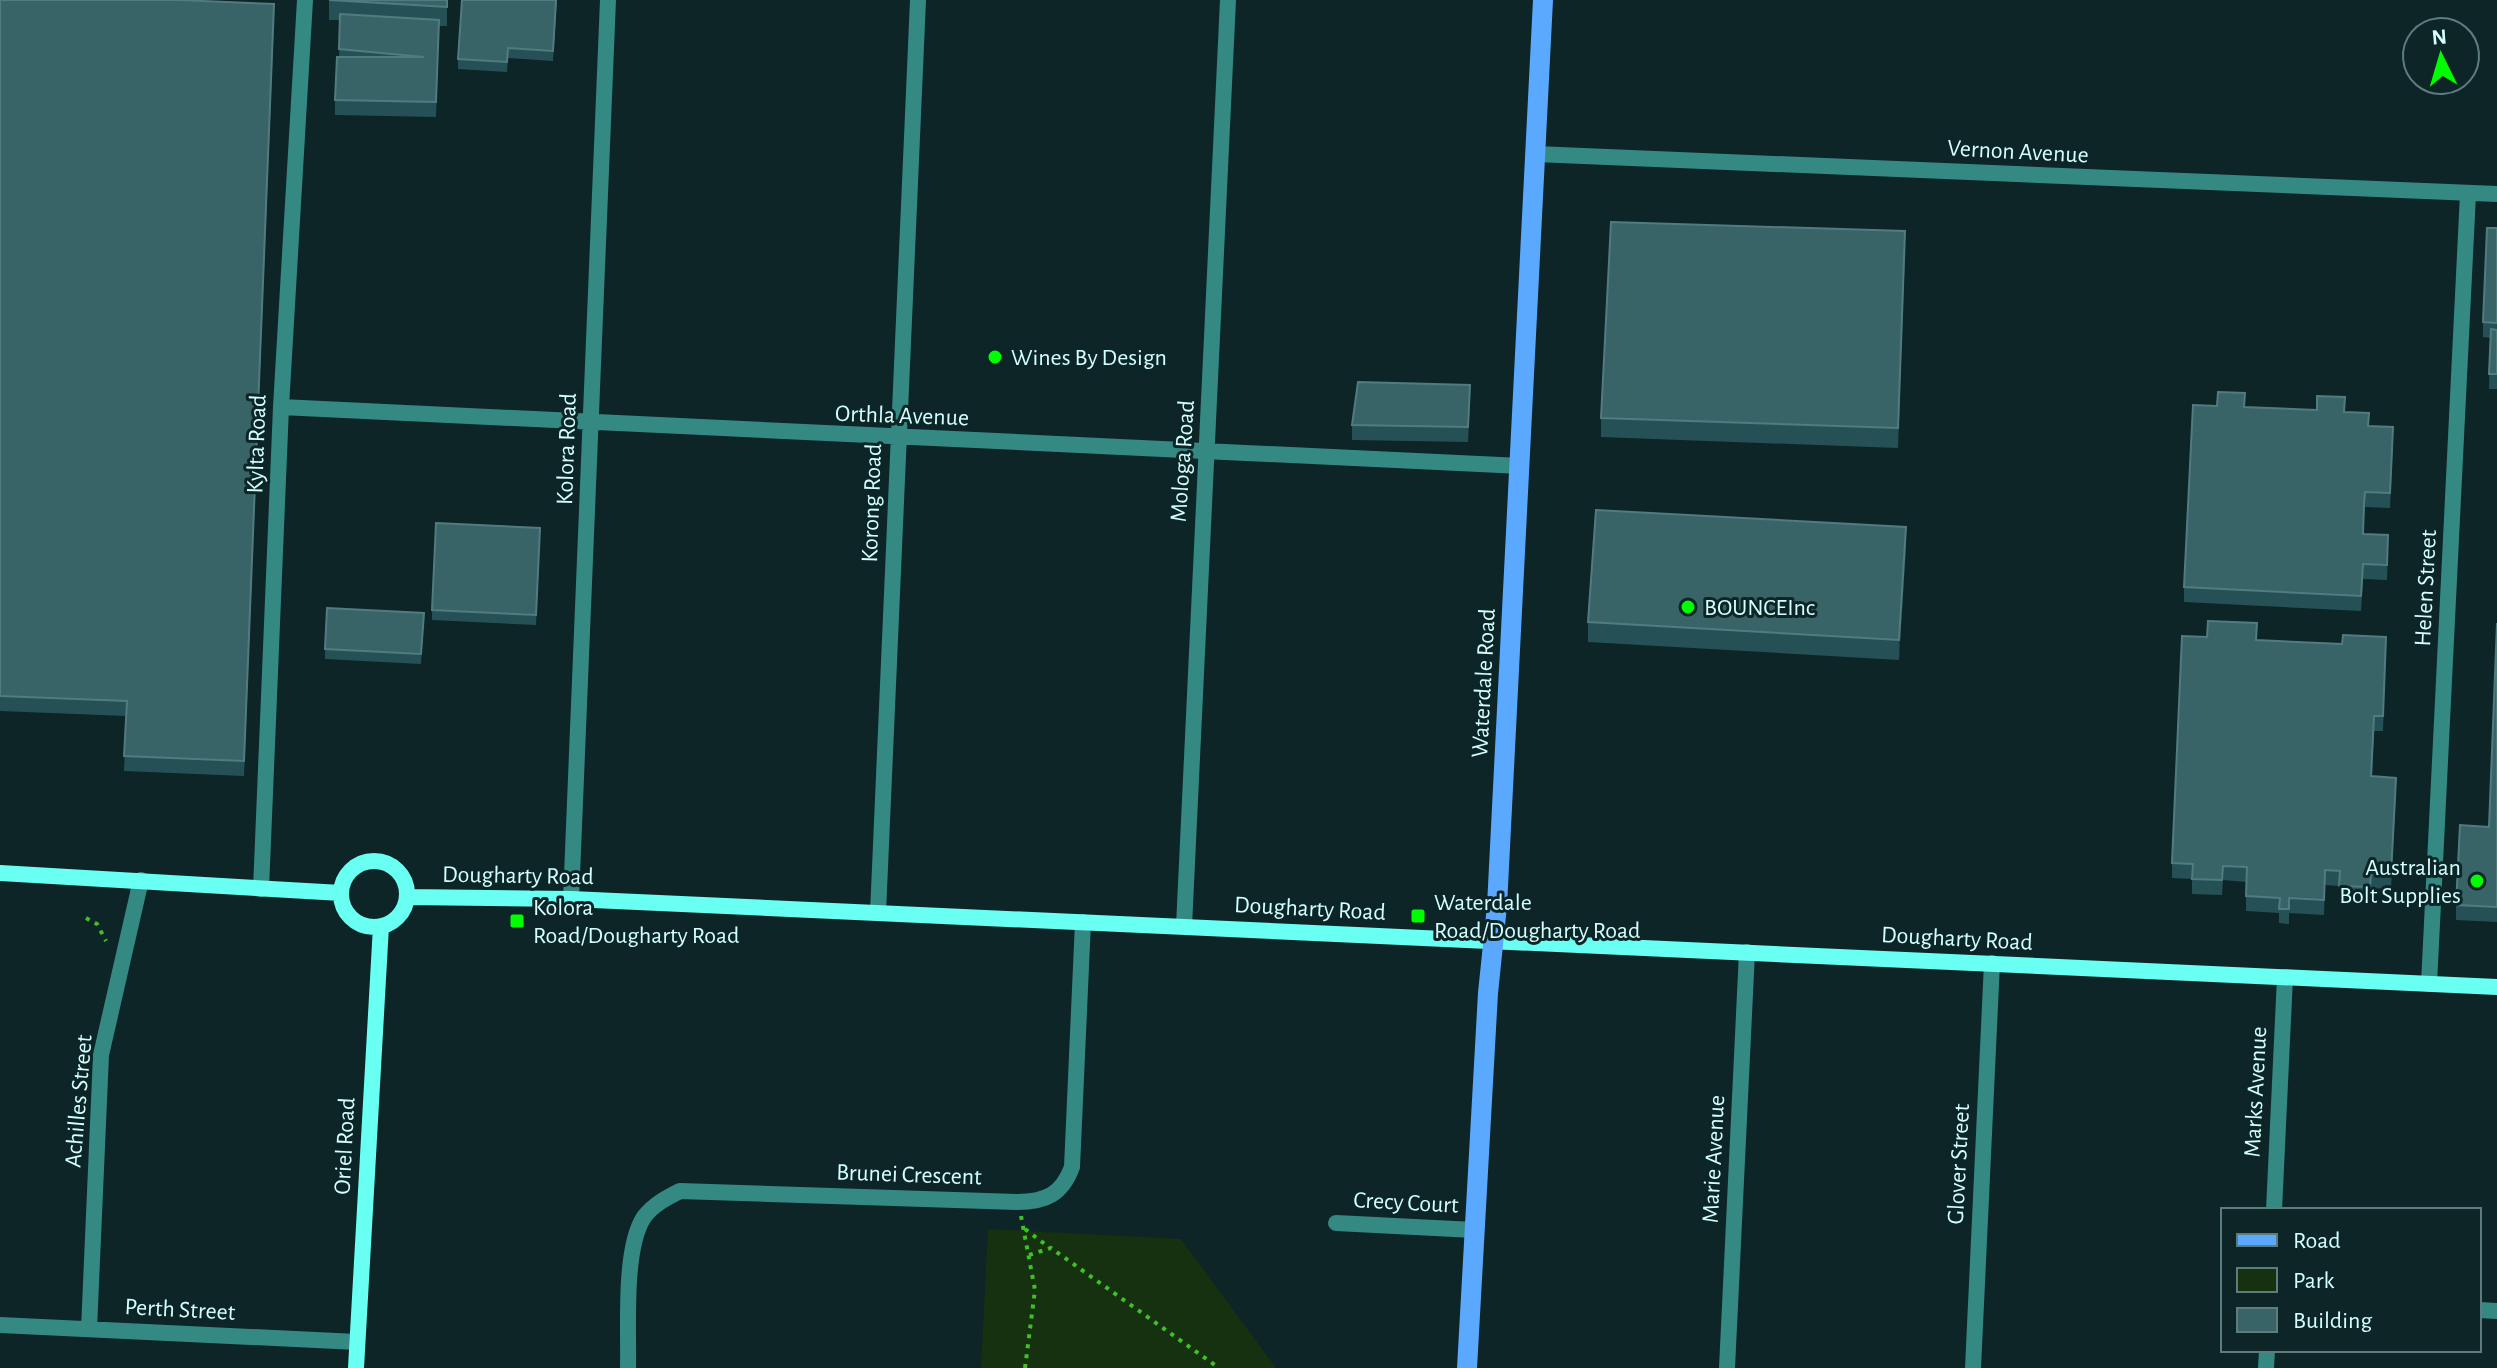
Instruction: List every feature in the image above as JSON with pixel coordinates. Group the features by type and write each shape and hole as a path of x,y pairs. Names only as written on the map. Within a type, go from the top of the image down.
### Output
{"main road":[{"name":"Waterdale Road","path":"1467,1368 1521,466 1543,0"}],"street":[{"name":"Kylta Road","path":"261,889 281,407 305,0"},
{"name":"Kolora Road","path":"571,899 608,0"},
{"name":"Korong Road","path":"878,913 918,0"},
{"name":"Mologa Road","path":"1184,926 1228,0"},
{"name":"Vernon Avenue","path":"1536,154 2497,194"},
{"name":"Helen Street","path":"2429,984 2468,194"},
{"name":"Orthla Avenue","path":"281,407 897,439 1521,466"},
{"path":"378,861 401,874 407,897 398,917 381,926 355,921 347,912 341,893 350,871 366,862 378,861"},
{"path":"0,873 341,893"},
{"name":"Achilles Street","path":"89,1329 101,1055 141,880"},
{"name":"Dougharty Road","path":"407,897 571,899 2497,987"},
{"name":"Brunei Crescent","path":"628,1368 635,1236 645,1216 662,1200 680,1191 1017,1202 1051,1197 1067,1180 1072,1167 1083,922"},
{"name":"Oriel Road","path":"356,1368 381,926"},
{"name":"Marie Avenue","path":"1727,1368 1747,952"},
{"name":"Glover Street","path":"1973,1368 1992,963"},
{"name":"Marks Avenue","path":"2274,1208 2285,977"},
{"name":"Crecy Court","path":"1336,1223 1474,1230"},
{"name":"Perth Street","path":"0,1325 357,1342"}],"path":[{"path":"86,918 97,924 106,941"},
{"path":"1017,1202 1035,1290 1025,1368"},
{"path":"1023,1228 1219,1368"},
{"path":"1029,1255 1051,1248"}],"green space":[{"path":"988,1229 1181,1239 1276,1368 981,1368"}],"building":[{"path":"0,0 180,0 274,4 244,761 124,756 127,701 0,696"},
{"path":"329,0 447,0 447,7"},
{"path":"462,0 556,0 553,51 508,48 507,62 458,59"},
{"path":"340,14 439,20 436,102 335,100 337,57 424,57 339,49"},
{"path":"1611,222 1905,231 1898,428 1601,418"},
{"path":"2487,228 2497,228 2497,323 2483,322"},
{"path":"2491,329 2497,330 2497,374 2489,374"},
{"path":"1358,382 1470,385 1468,427 1352,425"},
{"path":"2218,392 2245,393 2244,407 2317,410 2317,396 2345,397 2344,412 2369,413 2368,426 2393,427 2390,493 2365,492 2364,504 2363,534 2388,535 2387,565 2363,564 2361,596 2184,587 2193,405 2217,406"},
{"path":"1596,510 1906,527 1899,640 1588,622"},
{"path":"436,523 540,528 536,615 432,610"},
{"path":"327,608 424,613 421,654 325,649"},
{"path":"2208,621 2257,623 2256,640 2342,644 2343,635 2386,637 2383,716 2374,716 2371,776 2396,778 2391,874 2371,873 2370,887 2339,886 2340,871 2325,870 2324,900 2289,898 2289,909 2279,909 2280,898 2246,896 2247,867 2223,866 2222,880 2192,879 2193,864 2172,863 2182,636 2207,637"},
{"name":"Australian Bolt Supplies","path":"2497,623 2497,907 2456,905 2460,825 2489,827"}],"place":[{"name":"Wines By Design","path":"995,357"},
{"name":"BOUNCEInc","path":"1688,607"},
{"name":"Australian Bolt Supplies","path":"2477,881"},
{"name":"Waterdale Road/Dougharty Road","path":"1418,916"},
{"name":"Kolora Road/Dougharty Road","path":"517,921"}]}
